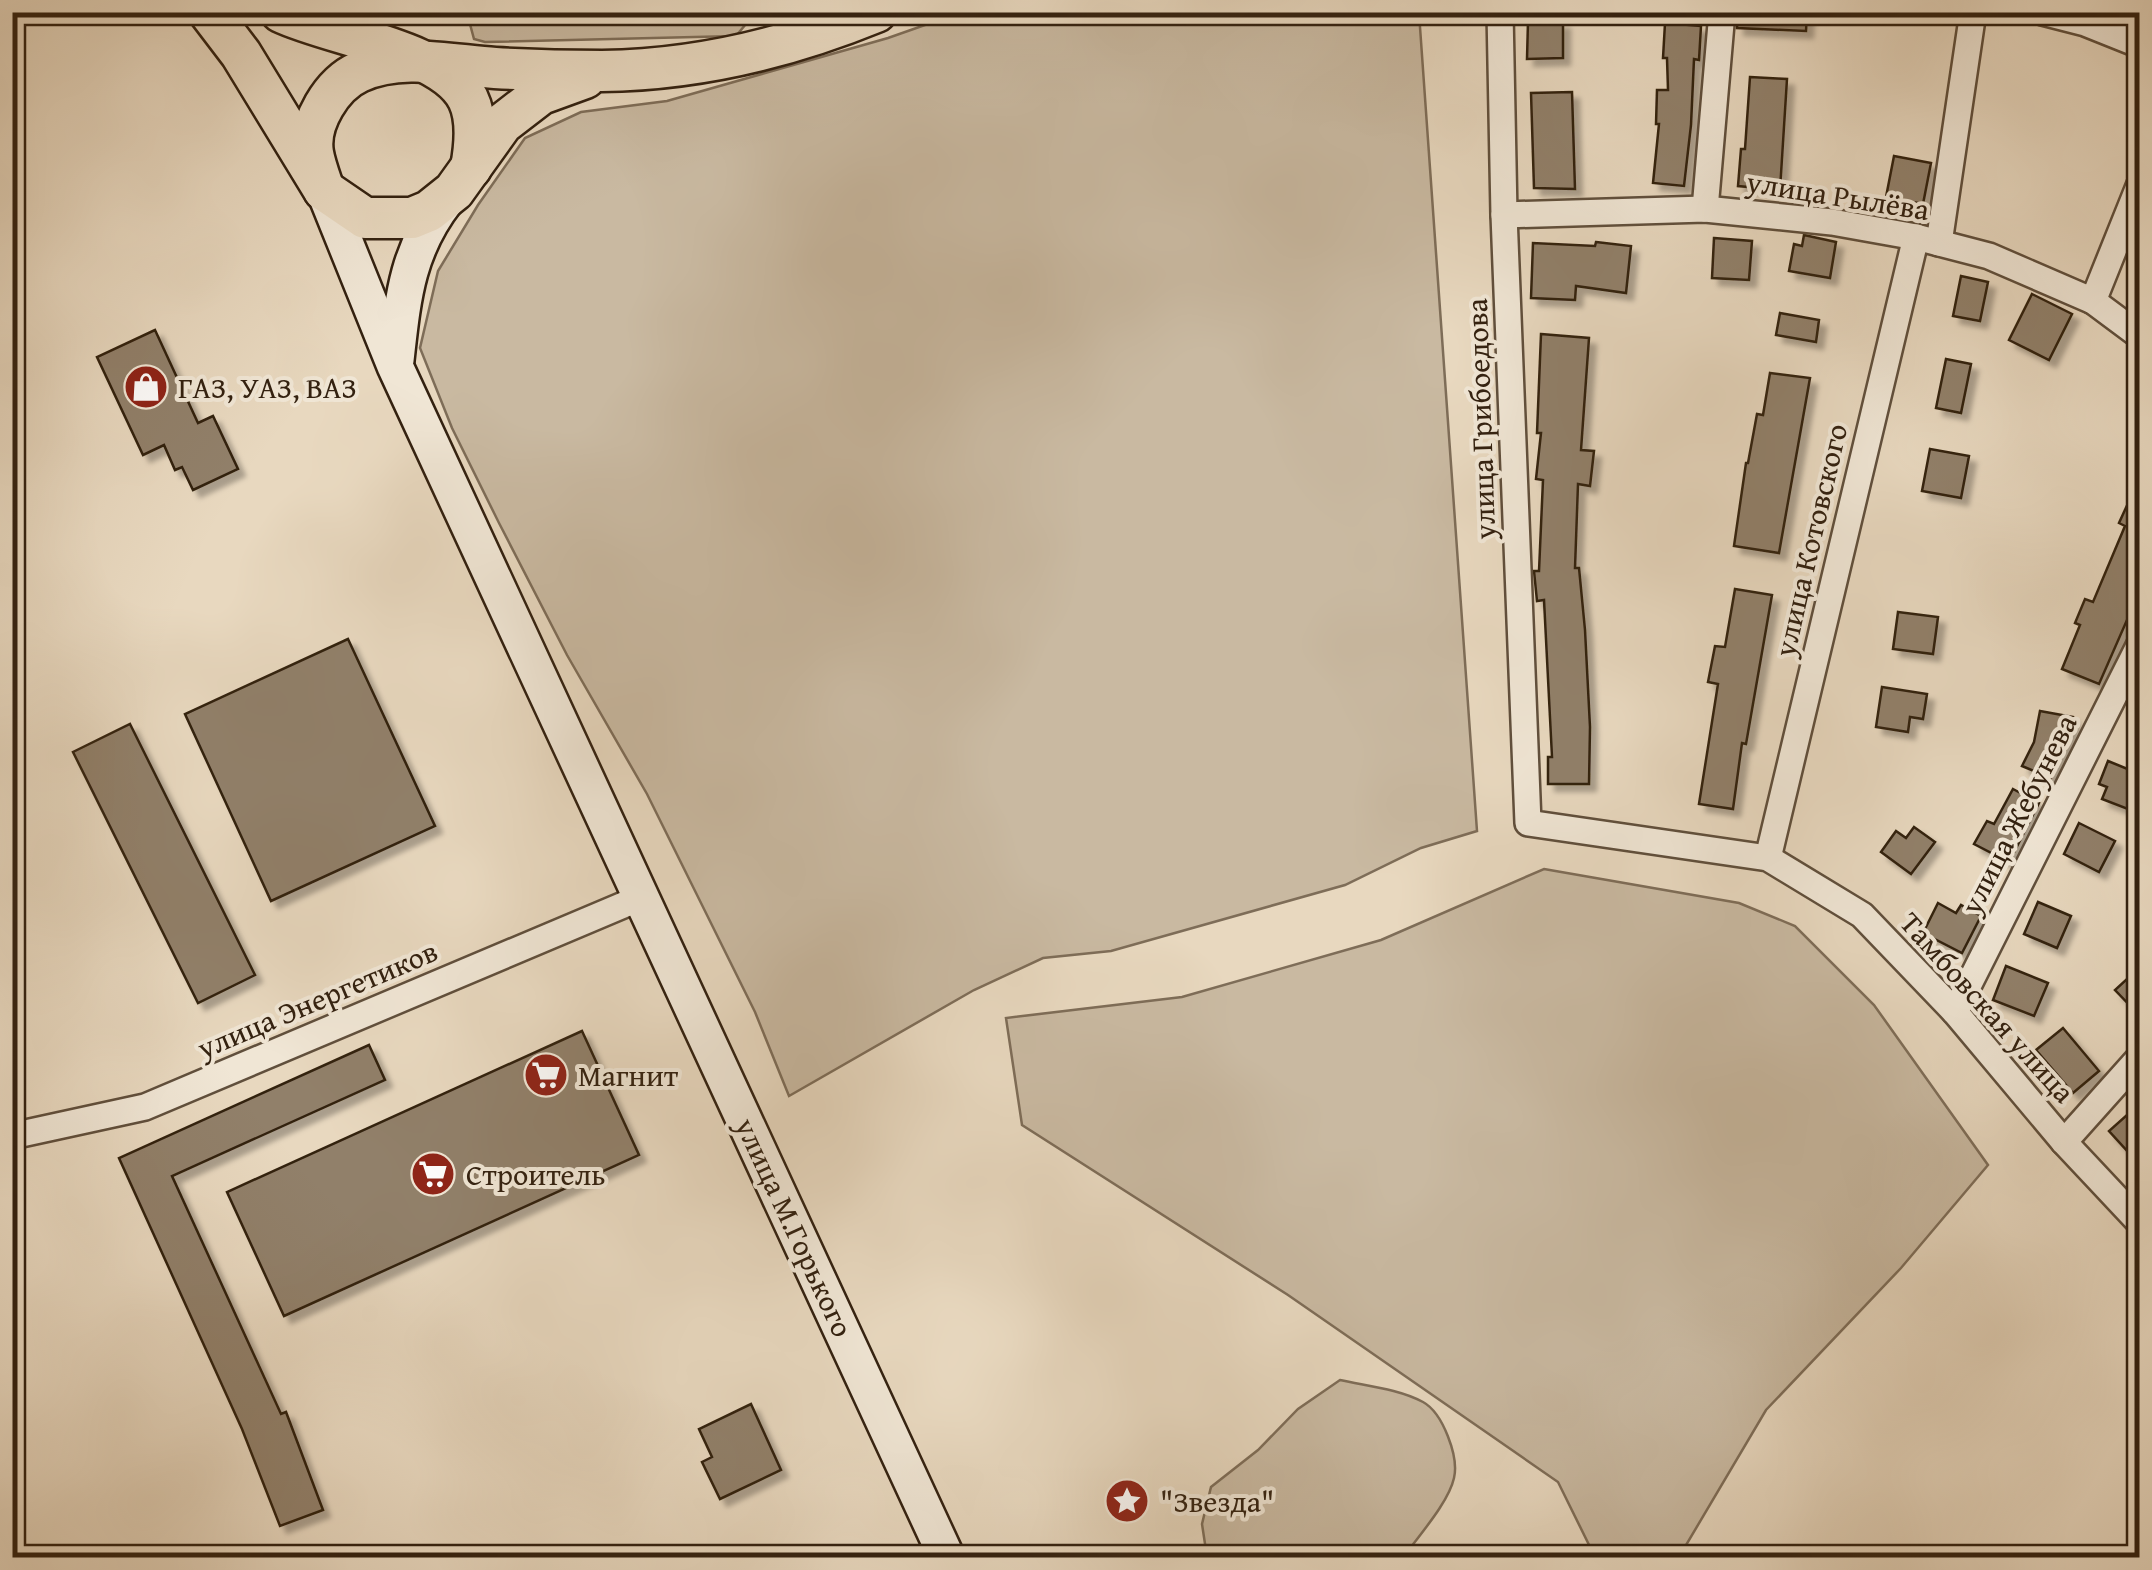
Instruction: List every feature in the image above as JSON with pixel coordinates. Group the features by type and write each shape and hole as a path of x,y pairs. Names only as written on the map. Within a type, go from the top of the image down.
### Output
{"main road":[{"path":"209,12 241,54 324,190 365,218 412,218 429,211 462,179 476,142 468,100 456,82 432,63 303,23 281,12"},
{"path":"324,190 312,150 318,118 332,93 354,74 378,64 603,71 683,66 774,49 876,12"},
{"path":"395,366 404,288 426,225 502,124 542,94 603,71"},
{"name":"улица М.Горького","path":"324,190 395,366 947,1558"}],"street":[{"name":"улица Грибоедова","path":"1500,12 1504,215 1528,823 1768,858"},
{"path":"1705,209 1722,12"},
{"name":"улица Котовского","path":"1768,858 1927,240 1973,12"},
{"path":"2042,12 2085,22 2140,45"},
{"path":"2094,301 2140,184"},
{"name":"улица Рылёва","path":"1504,215 1705,209 1832,222 1927,240 1988,256 2094,301 2140,336"},
{"name":"улица Жебунева","path":"1956,1012 2140,644"},
{"name":"Тамбовская улица","path":"1768,858 1862,915 1956,1012 2064,1142 2140,1223"},
{"name":"улица Энергетиков","path":"12,1136 145,1107 640,898"},
{"path":"2064,1142 2140,1057"}],"shaded area":[{"path":"467,13 755,13 736,36 485,42 474,39"},
{"path":"959,13 1419,13 1477,831 1421,848 1345,885 1111,951 1043,958 974,990 789,1096 755,1012 647,794 567,655 452,428 420,348 438,271 525,138 581,112 667,101 888,38"},
{"path":"1544,869 1739,903 1795,926 1874,1005 1988,1165 1901,1268 1766,1410 1679,1557 1595,1557 1558,1482 1288,1295 1022,1125 1006,1018 1182,997 1381,940"},
{"path":"1340,1380 1423,1402 1448,1436 1454,1478 1447,1496 1408,1551 1408,1557 1207,1557 1202,1524 1211,1487 1258,1450 1298,1409"}],"building":[{"path":"1738,12 1807,12 1806,31 1737,28"},
{"path":"1528,21 1563,22 1563,58 1527,59"},
{"path":"1665,23 1701,26 1699,60 1694,59 1684,186 1653,183 1659,124 1657,90 1668,90 1667,58 1663,58"},
{"path":"1750,77 1787,79 1780,190 1738,186"},
{"path":"1572,92 1575,189 1534,188 1531,93"},
{"path":"1894,156 1931,163 1923,204 1886,197"},
{"path":"1804,235 1836,242 1830,278 1789,271 1794,244 1802,246"},
{"path":"1714,238 1752,241 1749,280 1712,278"},
{"path":"1596,242 1631,246 1626,293 1576,286 1575,300 1531,298 1533,243 1595,246"},
{"path":"1961,276 1988,282 1980,321 1953,316"},
{"path":"2032,294 2072,314 2049,360 2009,340"},
{"path":"1780,313 1819,320 1816,342 1776,335"},
{"name":"ГАЗ, УАЗ, ВАЗ","path":"155,330 198,423 213,416 238,469 193,490 182,467 175,470 164,445 143,455 97,357"},
{"path":"1541,334 1589,338 1581,450 1594,451 1590,486 1578,484 1575,568 1579,568 1585,630 1589,784 1548,784 1548,757 1552,757 1544,600 1537,601 1534,571 1539,571 1543,480 1536,479 1541,433 1537,433"},
{"path":"1946,359 1971,364 1961,413 1936,408"},
{"path":"1770,373 1810,378 1779,553 1734,546 1746,463 1757,414 1763,415"},
{"path":"1930,449 1969,456 1961,498 1922,491"},
{"path":"2140,477 2140,606 2134,604 2099,684 2062,669 2080,625 2075,623 2085,599 2093,602 2125,526 2119,523"},
{"path":"1735,589 1772,595 1733,809 1699,804 1718,684 1708,682 1715,646 1725,647"},
{"path":"1898,612 1938,617 1933,654 1893,649"},
{"path":"348,639 435,826 271,901 185,714"},
{"path":"1882,687 1927,694 1923,719 1910,717 1908,732 1876,727"},
{"path":"2040,711 2073,717 2068,744 2051,778 2022,766 2034,742"},
{"path":"130,724 255,975 198,1003 73,752"},
{"path":"2108,761 2140,774 2140,796 2133,811 2102,799 2107,787 2099,784"},
{"path":"2013,789 2039,803 2009,862 1974,844 1987,821 1994,824"},
{"path":"2079,823 2115,841 2099,872 2064,854"},
{"path":"1914,827 1935,842 1911,874 1881,852 1896,831 1906,838"},
{"path":"2038,902 2071,916 2057,948 2024,934"},
{"path":"1938,903 1956,913 1961,905 1981,916 1962,953 1923,933"},
{"path":"2006,966 2048,983 2034,1016 1993,1000"},
{"path":"2140,967 2140,1016 2115,990"},
{"path":"2063,1028 2099,1071 2073,1093 2036,1050"},
{"name":"Строитель","path":"582,1031 639,1155 284,1316 227,1192"},
{"path":"369,1045 385,1080 172,1176 281,1414 286,1412 323,1510 280,1526 242,1429 119,1158"},
{"path":"2127,1115 2140,1129 2140,1165 2109,1131"},
{"path":"751,1404 781,1470 720,1499 702,1462 712,1457 699,1429"}],"place":[{"name":"ГАЗ, УАЗ, ВАЗ","path":"146,387"},
{"name":"Магнит","path":"546,1075"},
{"name":"Строитель","path":"433,1174"},
{"name":"\"Звезда\"","path":"1127,1501"}]}
